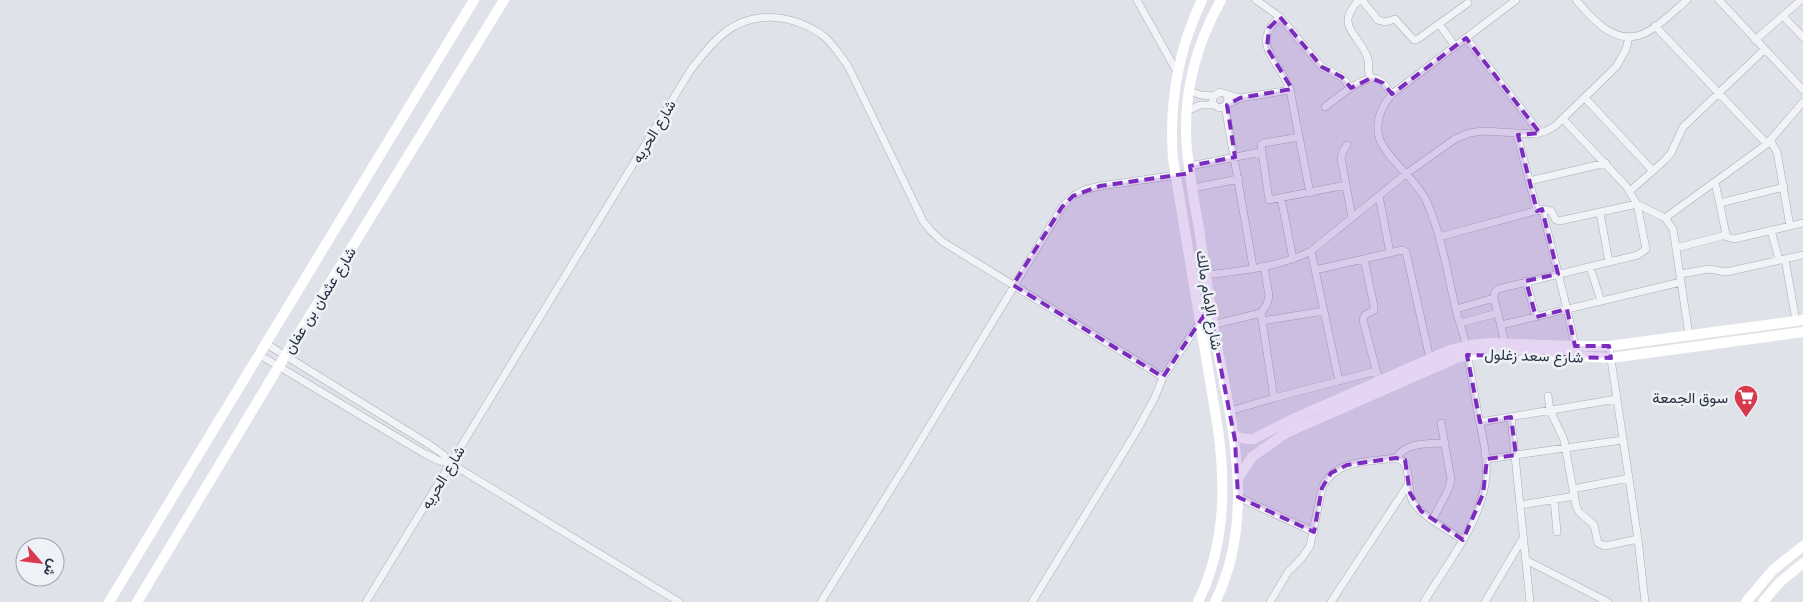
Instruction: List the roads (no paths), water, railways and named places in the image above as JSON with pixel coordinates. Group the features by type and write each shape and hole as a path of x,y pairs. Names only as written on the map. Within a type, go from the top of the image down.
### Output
{"street":[{"name":"شارع عثمان بن عفان","path":"109,602 474,0"},
{"name":"شارع عثمان بن عفان","path":"137,602 285,356 504,0"},
{"path":"1137,0 1177,72"},
{"name":"شارع الإمام مالك","path":"1198,602 1207,581 1217,546 1223,510 1223,470 1176,176 1172,124 1177,72 1188,34 1202,0"},
{"name":"شارع الإمام مالك","path":"1216,602 1231,553 1238,497 1238,478 1230,412 1212,325 1209,289 1186,135 1189,91 1201,43 1220,0"},
{"path":"1256,0 1280,16 1322,67 1342,77 1351,88"},
{"path":"1371,78 1368,71 1367,58 1350,31 1348,21 1350,10 1360,0 1378,20 1386,22 1395,19 1413,40 1418,40 1468,2"},
{"path":"1576,0 1608,32 1618,36 1629,37 1648,32 1687,0"},
{"path":"1719,0 1803,90"},
{"path":"1755,40 1783,16 1792,3 1801,0"},
{"path":"1424,602 1463,540 1478,510 1483,494 1487,459 1466,350 1439,236 1425,198 1380,140 1378,128 1379,115 1384,104 1392,94 1512,1"},
{"name":"شارع الحريه","path":"366,602 690,71 706,50 725,32 748,20 767,16 784,18 804,25 821,35 836,49 848,66 927,226 943,242 1163,377"},
{"path":"1280,16 1269,28 1266,35 1267,48 1287,81 1290,90 1310,193"},
{"path":"1783,16 1803,37"},
{"path":"1439,24 1455,46"},
{"path":"1655,26 1777,152 1790,226"},
{"path":"1206,275 1264,266 1293,259 1311,251 1406,173 1456,139 1469,133 1484,131 1528,135 1540,133 1555,126 1616,67 1626,49 1629,37"},
{"path":"1466,38 1540,133"},
{"path":"1630,191 1671,153 1682,127 1764,50"},
{"path":"1325,107 1351,88 1371,78 1383,83 1392,94"},
{"path":"1187,111 1200,105 1214,105 1220,108 1240,98 1290,90"},
{"path":"1189,91 1201,95 1214,96 1220,92 1240,98"},
{"path":"1227,95 1226,105 1253,267"},
{"path":"1214,96 1214,105"},
{"path":"1585,98 1653,171"},
{"path":"1665,218 1768,142 1803,102"},
{"path":"1505,343 1494,298 1495,292 1498,289 1638,256 1646,250 1638,204 1630,191 1606,163 1563,119"},
{"path":"1517,134 1529,181 1540,210 1558,274 1575,346"},
{"path":"1299,136 1263,143 1260,146 1268,199 1271,200 1346,185"},
{"path":"1347,145 1342,151 1341,158 1352,218"},
{"path":"821,602 1062,207 1072,196 1084,190 1100,186 1176,176 1235,157 1261,152"},
{"path":"1529,181 1606,163"},
{"path":"1193,188 1239,179"},
{"path":"1714,182 1727,231 1724,236"},
{"path":"1720,203 1784,187"},
{"path":"1379,196 1390,253"},
{"path":"1282,198 1293,259"},
{"path":"1439,236 1540,210 1551,211 1556,220 1559,221 1638,204 1665,218 1674,229 1689,335"},
{"path":"1600,213 1610,262"},
{"path":"1676,248 1724,236 1734,239 1803,223"},
{"path":"1772,230 1800,320"},
{"path":"1188,252 1194,256 1198,255 1202,250"},
{"path":"1315,270 1403,250 1407,254 1430,359"},
{"path":"1311,251 1339,381"},
{"path":"1501,326 1602,301 1709,269 1726,272 1803,255"},
{"path":"1230,412 1339,381 1378,376 1363,320 1365,315 1374,310 1364,259"},
{"path":"1264,266 1269,296 1262,313 1262,321 1274,398"},
{"path":"1590,267 1602,301"},
{"path":"1526,281 1536,317"},
{"path":"1195,292 1196,288 1203,285 1209,289"},
{"path":"1456,309 1494,298"},
{"path":"1262,321 1324,311"},
{"path":"1212,325 1262,313"},
{"path":"1460,323 1498,314"},
{"name":"شارع سعد زغلول","path":"1238,478 1252,457 1286,433 1451,360 1481,343 1610,346 1800,320"},
{"path":"1032,602 1139,425 1155,397 1163,377 1200,322"},
{"name":"شارع سعد زغلول","path":"1234,436 1246,440 1253,439 1378,376 1430,359 1450,350 1611,358 1803,332"},
{"path":"265,343 430,445 444,455 450,463"},
{"path":"1610,346 1638,539 1645,602"},
{"path":"258,354 425,454 440,461 450,463 679,602"},
{"path":"1548,396 1550,410 1561,432 1566,448 1579,512 1594,525 1598,543 1604,546 1638,539"},
{"path":"1480,422 1617,399"},
{"path":"1511,417 1530,602"},
{"path":"1433,519 1450,484 1442,423"},
{"path":"1487,459 1623,440"},
{"path":"1396,458 1404,449 1410,446 1445,442"},
{"path":"1270,602 1288,572 1307,552 1314,532 1322,488 1331,473 1347,465 1396,458 1402,459 1406,464 1412,501 1421,511 1463,540"},
{"path":"1520,506 1554,499 1629,478"},
{"path":"1331,602 1408,485"},
{"path":"1238,497 1314,532"},
{"path":"1554,499 1558,532"},
{"path":"1485,602 1524,537"},
{"path":"1746,602 1773,570 1803,546"},
{"path":"1526,560 1608,602"},
{"path":"1763,602 1779,583 1803,563"}],"place":[{"name":"سوق الجمعة","path":"1746,418"}]}
